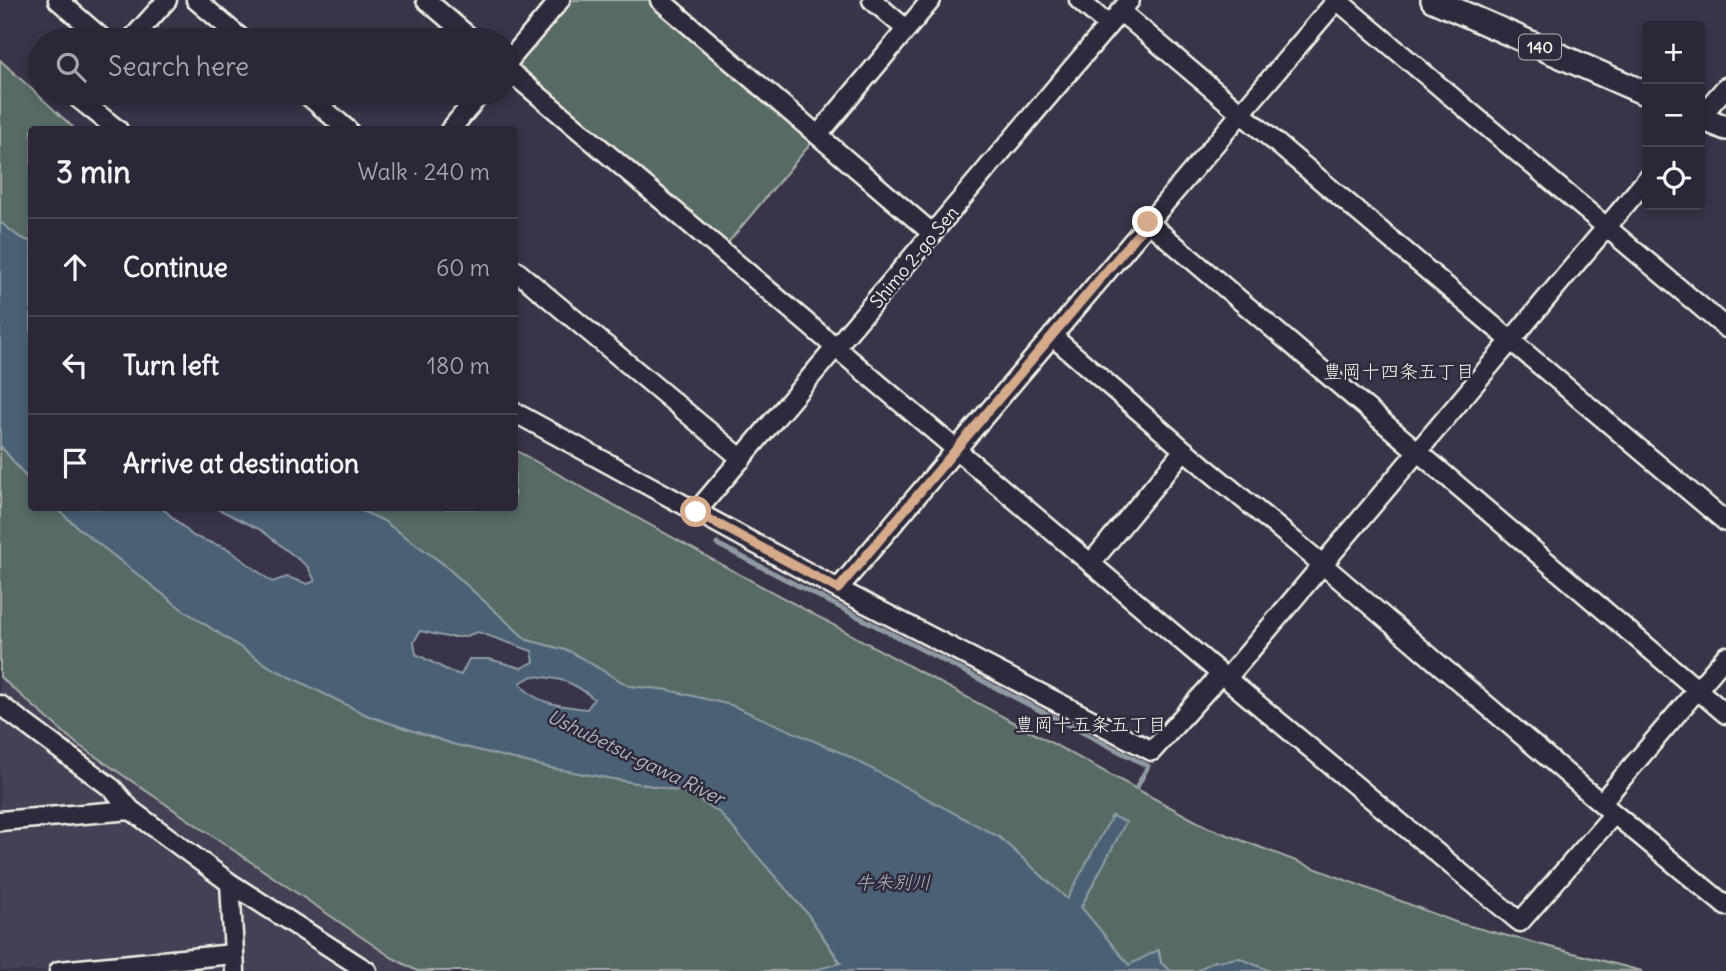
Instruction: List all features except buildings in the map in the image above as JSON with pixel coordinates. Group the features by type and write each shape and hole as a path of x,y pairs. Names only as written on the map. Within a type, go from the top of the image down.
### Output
{"main road":[{"name":"140","path":"1433,0 1642,92"},
{"path":"1705,119 1726,128"}],"street":[{"path":"58,0 90,28"},
{"path":"142,28 167,0"},
{"path":"196,0 229,28"},
{"path":"426,0 459,28"},
{"path":"518,51 560,0"},
{"path":"660,0 933,234"},
{"path":"872,0 906,29"},
{"path":"818,135 931,0"},
{"path":"1079,0 1119,12 1726,522"},
{"path":"838,589 1337,0 1726,328"},
{"name":"Shimo 2-go Sen","path":"696,512 1119,12"},
{"path":"518,76 1224,676 1520,922 1726,656"},
{"path":"1705,111 1726,87"},
{"path":"86,105 113,126"},
{"path":"319,105 343,126"},
{"path":"453,126 471,105"},
{"path":"518,414 838,589 1152,751 1224,676 1322,564 1642,185"},
{"path":"1148,222 1726,714"},
{"path":"518,272 742,459"},
{"path":"1052,336 1726,906"},
{"path":"1091,563 1184,450"},
{"path":"0,705 113,789 131,810 230,883 367,971"},
{"path":"0,821 131,810"},
{"path":"59,971 234,963 230,883"}],"shaded area":[{"path":"0,678 77,744 391,957 417,971 0,971"}],"green space":[{"path":"560,0 660,0 818,135 722,250 518,78 518,53"},
{"path":"0,60 28,86 28,105 49,105 72,126 28,126 28,241 0,222"},
{"path":"0,445 28,479 28,511 59,511 182,609 272,668 369,716 453,744 551,768 688,793 720,813 807,913 841,964 811,971 417,971 391,957 77,744 0,677"},
{"path":"518,452 1207,827 1458,923 1642,971 1270,971 1239,958 1212,962 1197,971 1171,971 1161,963 1159,951 1129,966 1081,907 1125,822 1112,816 1068,900 999,837 668,690 629,686 569,651 527,640 442,563 382,520 362,511 518,511"}],"water":[{"path":"0,222 28,241 28,479 0,445"},
{"name":"牛朱別川","path":"59,511 165,511 193,536 228,549 272,582 287,577 308,584 315,581 308,567 261,530 222,511 362,511 382,520 442,563 527,640 569,651 629,686 668,690 731,705 844,754 999,837 1067,899 1112,816 1126,822 1081,907 1129,965 1158,950 1161,963 1171,971 811,971 841,963 807,913 720,813 688,793 551,768 453,744 369,716 272,668 182,609","holes":["420,631 447,637 463,637 478,632 532,651 534,662 521,668 489,659 469,659 461,675 416,654 414,642","532,676 551,678 579,688 594,699 587,709 559,705 533,696 520,683"]},
{"path":"1239,958 1270,971 1197,971 1212,962"}],"waterway":[{"path":"717,544 1148,766 1137,787"}],"district":[{"name":"豊岡十四条五丁目","path":"1399,371"},
{"name":"豊岡十五条五丁目","path":"1091,724"}],"route":[{"path":"696,512 838,589 1148,222"}],"water label":[{"name":"Ushubetsu-gawa River","path":"636,757"}]}
